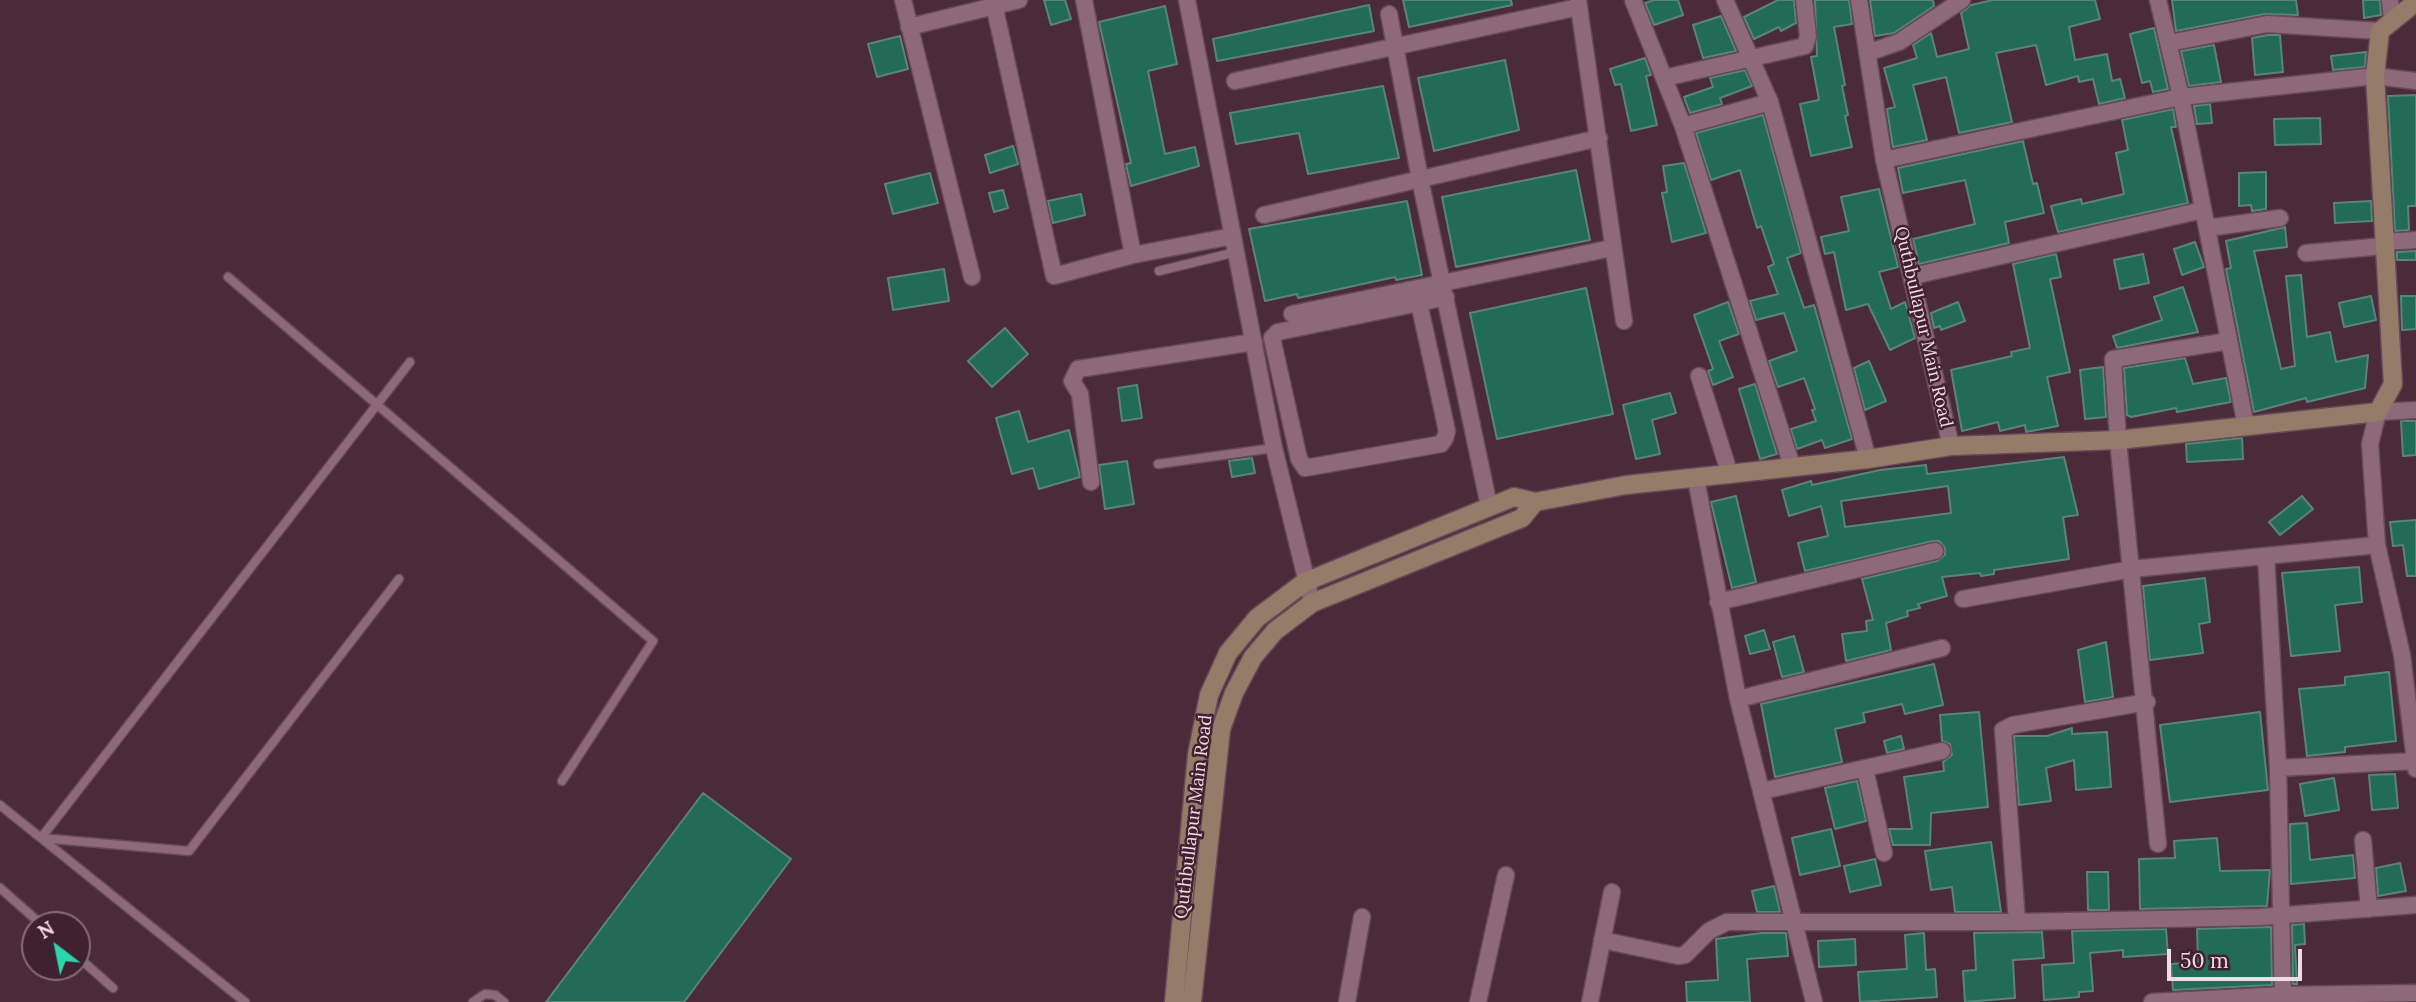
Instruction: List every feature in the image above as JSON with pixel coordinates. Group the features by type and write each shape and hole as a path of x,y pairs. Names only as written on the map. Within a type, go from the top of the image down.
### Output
{"main road":[{"path":"1951,446 2118,440 2378,412 2393,384 2384,244 2384,179 2375,76 2386,25 2416,2"},
{"name":"Quthbullapur Main Road","path":"1174,1002 1197,755 1209,695 1228,653 1257,618 1305,582 1514,497 1535,502 1626,485 1696,480 1951,446"},
{"name":"Quthbullapur Main Road","path":"1192,1002 1221,729 1234,693 1253,657 1275,631 1312,603 1522,518 1535,502"}],"street":[{"path":"903,0 972,277"},
{"path":"909,27 994,3 1019,0"},
{"path":"1084,0 1133,255"},
{"path":"1187,0 1274,447 1312,603"},
{"path":"1633,0 1683,126 1745,326 1793,466"},
{"path":"1725,0 1770,102 1868,459"},
{"path":"1664,78 1753,60 1805,46 1808,36 1804,0"},
{"name":"Quthbullapur Main Road","path":"1859,0 1884,160 1951,446"},
{"path":"1867,53 1899,42 1962,0"},
{"path":"2158,0 2181,97 2246,426"},
{"path":"2169,43 2267,24 2386,25 2390,0"},
{"path":"994,3 1054,275 1133,255 1235,244"},
{"path":"1235,81 1395,47 1578,3 1623,321"},
{"path":"1389,14 1420,179 1489,506"},
{"path":"1884,160 2181,97 2375,76 2416,81"},
{"path":"1683,126 1770,102"},
{"path":"1264,215 1599,138"},
{"path":"1913,276 2203,210"},
{"path":"2207,228 2280,218"},
{"path":"2306,253 2416,240"},
{"path":"1292,314 1445,291 1612,248"},
{"path":"1419,303 1447,431 1445,438 1441,443 1305,468 1299,459 1272,338 1278,332 1419,303 1445,291"},
{"path":"2158,844 2147,702 2118,440 2113,359 2229,341"},
{"path":"1091,482 1080,394 1072,381 1078,369 1254,342"},
{"path":"1699,376 1730,475"},
{"path":"2416,410 2378,412 2370,444 2377,545 2402,655 2416,769"},
{"path":"1696,480 1738,699 1796,920 1814,1002"},
{"path":"1963,599 2132,569 2377,545"},
{"path":"1718,602 1935,551"},
{"path":"2266,556 2278,768 2283,999"},
{"path":"1738,699 1941,648"},
{"path":"2017,922 2003,730 2012,725 2147,702"},
{"path":"1762,791 1942,751"},
{"path":"2278,768 2416,761"},
{"path":"1865,769 1884,853"},
{"path":"2363,840 2369,909"},
{"path":"1478,1002 1506,875"},
{"path":"1590,1002 1612,892"},
{"path":"1602,940 1685,955 1700,943 1709,931 1727,922 2017,922 2280,916 2416,905"},
{"path":"1347,1002 1362,917"},
{"path":"2152,1002 2416,993"}],"lane":[{"path":"1160,271 1235,244"},
{"path":"228,277 653,641 562,781"},
{"path":"41,838 410,362"},
{"path":"1158,464 1274,447"},
{"path":"41,838 189,851 399,579"},
{"path":"0,805 246,1002"},
{"path":"0,888 26,911"},
{"path":"91,968 113,988"},
{"path":"472,1002 485,994 495,995 504,1002"}],"building":[{"path":"1044,0 1065,0 1071,19 1051,25"},
{"path":"1403,0 1511,0 1512,5 1409,27"},
{"path":"1654,0 1678,0 1683,15 1654,25 1645,3"},
{"path":"1778,0 1794,0 1796,23 1781,31 1779,27 1754,39 1744,17"},
{"path":"1815,0 1849,0 1852,24 1834,27 1845,85 1842,86 1848,115 1845,116 1852,147 1811,156 1800,104 1819,100 1811,57 1817,56"},
{"path":"1870,0 1933,0 1934,6 1894,33 1875,36"},
{"path":"1993,0 2095,0 2100,19 2069,27 2075,60 2107,54 2112,81 2120,79 2125,98 2099,104 2093,79 2079,82 2078,76 2046,85 2036,45 1996,53 2012,122 1959,133 1946,77 1913,85 1927,140 1893,147 1887,109 1895,107 1884,68 1917,58 1913,45 1931,33 1937,57 1969,49 1961,13 1971,5"},
{"path":"2172,0 2296,0 2298,15 2265,14 2176,31"},
{"path":"2363,0 2380,0 2381,15 2364,18"},
{"path":"1369,5 1374,31 1217,61 1213,39"},
{"path":"1165,6 1177,64 1148,71 1165,154 1195,147 1199,166 1131,186 1126,164 1131,163 1099,22"},
{"path":"1721,16 1736,51 1703,58 1693,25"},
{"path":"2154,28 2168,89 2153,92 2150,81 2142,83 2130,34"},
{"path":"2280,35 2283,72 2255,75 2252,38"},
{"path":"900,36 908,69 877,77 868,44"},
{"path":"2214,45 2221,82 2189,86 2181,51"},
{"path":"2366,52 2365,67 2333,70 2331,56"},
{"path":"1645,58 1651,75 1646,76 1657,125 1631,131 1621,84 1615,85 1610,69"},
{"path":"1505,60 1519,130 1434,151 1418,78"},
{"path":"1745,70 1752,86 1720,98 1722,104 1690,113 1684,97 1713,87 1710,78"},
{"path":"1383,86 1399,158 1308,174 1299,133 1236,144 1230,113"},
{"path":"2416,95 2416,206 2408,206 2409,230 2395,231 2388,96"},
{"path":"2210,104 2212,123 2197,124 2194,106"},
{"path":"2173,109 2176,127 2171,127 2188,203 2058,232 2051,206 2081,199 2082,204 2124,194 2116,153 2128,150 2122,120"},
{"path":"1763,115 1801,253 1787,258 1804,308 1814,305 1852,439 1825,448 1822,440 1797,449 1791,429 1816,421 1812,410 1815,409 1804,378 1778,387 1769,361 1797,351 1784,313 1756,320 1750,301 1778,294 1768,267 1774,264 1761,226 1757,228 1740,170 1711,180 1696,133"},
{"path":"2320,118 2321,144 2275,145 2274,119"},
{"path":"2023,141 2033,184 2037,183 2044,213 2005,222 2009,243 1919,264 1913,239 1975,224 1965,180 1903,193 1898,168"},
{"path":"1013,146 1018,164 990,173 985,155"},
{"path":"1684,163 1706,233 1672,242 1662,193 1667,192 1663,166"},
{"path":"1576,170 1590,240 1456,267 1442,197"},
{"path":"2266,172 2266,209 2252,211 2251,205 2239,206 2239,173"},
{"path":"930,173 938,203 893,214 885,184"},
{"path":"1879,189 1898,267 1879,272 1891,309 1905,302 1915,338 1890,350 1868,304 1846,310 1834,252 1825,254 1821,237 1849,231 1841,197"},
{"path":"1003,190 1008,208 994,212 989,193"},
{"path":"1081,194 1085,215 1053,223 1048,201"},
{"path":"1407,201 1422,275 1396,280 1395,277 1298,298 1297,294 1265,301 1249,229"},
{"path":"2371,201 2372,221 2335,223 2334,203"},
{"path":"2285,227 2287,247 2254,251 2281,369 2295,366 2286,276 2301,275 2307,337 2330,332 2336,362 2368,355 2365,388 2307,402 2306,398 2254,412 2226,269 2231,268 2226,241"},
{"path":"2195,242 2204,267 2182,275 2174,249"},
{"path":"2416,251 2416,260 2397,260 2397,252"},
{"path":"2056,254 2061,277 2050,279 2070,372 2047,377 2058,426 2026,432 2025,425 2000,431 1998,422 1962,431 1951,370 2012,356 2011,352 2030,348 2013,264"},
{"path":"2143,254 2149,283 2120,289 2114,260"},
{"path":"944,269 949,301 893,310 888,278"},
{"path":"2183,287 2198,332 2117,348 2113,336 2162,320 2154,297"},
{"path":"1586,288 1613,414 1497,439 1470,313"},
{"path":"2371,296 2376,320 2344,327 2339,303"},
{"path":"2401,296 2416,296 2416,329 2402,330"},
{"path":"1728,302 1739,334 1719,341 1733,377 1713,385 1708,371 1713,369 1694,315"},
{"path":"1958,302 1965,321 1941,330 1940,326 1934,328 1931,313"},
{"path":"1005,328 1028,354 992,387 968,361"},
{"path":"2185,358 2193,384 2226,378 2231,402 2177,412 2176,408 2131,417 2127,415 2124,368"},
{"path":"1869,361 1886,401 1865,410 1854,368"},
{"path":"2103,367 2106,417 2085,419 2080,370"},
{"path":"1755,384 1777,454 1760,459 1739,389"},
{"path":"1137,385 1142,418 1122,421 1118,388"},
{"path":"1670,393 1676,413 1652,420 1660,454 1636,459 1623,405"},
{"path":"1019,411 1028,442 1069,430 1080,477 1039,489 1033,468 1012,474 996,418"},
{"path":"2401,421 2416,421 2416,455 2403,456"},
{"path":"2242,438 2243,459 2187,462 2186,444"},
{"path":"2064,457 2078,515 2063,517 2069,559 1994,570 1994,574 1981,576 1980,573 1942,577 1947,596 1918,604 1920,608 1907,611 1908,616 1886,623 1891,650 1846,661 1842,634 1867,631 1866,621 1873,620 1862,579 1937,561 1945,555 1945,548 1939,541 1933,541 1805,571 1798,543 1828,536 1821,506 1789,516 1782,490 1811,481 1812,485 1880,470 1926,465 1927,474","holes":["1948,486 1951,513 1845,527 1841,501"]},
{"path":"1252,458 1255,473 1232,477 1229,461"},
{"path":"1127,461 1134,504 1105,509 1099,465"},
{"path":"1736,496 1756,582 1732,588 1711,502"},
{"path":"2302,496 2313,509 2280,535 2269,522"},
{"path":"2416,520 2416,576 2407,576 2403,545 2393,546 2390,522"},
{"path":"2359,567 2362,602 2335,605 2340,651 2291,656 2282,573"},
{"path":"2205,578 2210,622 2199,624 2203,653 2150,660 2143,586"},
{"path":"1764,630 1770,649 1750,654 1745,636"},
{"path":"1794,636 1804,672 1782,677 1773,642"},
{"path":"2106,642 2113,697 2085,702 2078,650"},
{"path":"1934,664 1943,705 1905,714 1902,704 1863,713 1865,722 1835,729 1842,762 1775,777 1761,704"},
{"path":"2389,672 2396,741 2345,747 2345,752 2307,756 2299,689 2345,685 2345,677"},
{"path":"1979,712 1988,807 1931,813 1930,845 1893,845 1889,829 1912,829 1904,777 1944,771 1943,762 1952,755 1950,744 1942,741 1940,715"},
{"path":"2260,712 2268,790 2170,802 2160,725"},
{"path":"2072,728 2072,734 2107,732 2111,787 2076,790 2074,760 2046,768 2051,801 2019,805 2014,736 2047,736"},
{"path":"1901,736 1904,749 1887,753 1884,741"},
{"path":"2395,774 2398,808 2372,810 2369,775"},
{"path":"2334,778 2339,810 2305,816 2300,784"},
{"path":"1857,781 1866,821 1835,829 1825,788"},
{"path":"703,793 791,859 684,1002 546,1002"},
{"path":"2307,823 2310,860 2353,855 2355,878 2291,884 2290,824"},
{"path":"1831,829 1840,866 1800,875 1792,838"},
{"path":"2217,838 2220,871 2270,870 2267,906 2140,909 2139,859 2175,858 2174,841"},
{"path":"1991,842 2001,912 1955,912 1952,887 1931,890 1925,851"},
{"path":"1875,859 1881,885 1850,892 1844,866"},
{"path":"2400,863 2406,891 2378,896 2376,868"},
{"path":"2087,872 2108,872 2109,910 2088,910"},
{"path":"1774,886 1780,912 1757,912 1752,891"},
{"path":"2304,924 2305,944 2295,945 2297,984 2293,984 2292,925"},
{"path":"2271,927 2272,985 2173,990 2171,964 2198,962 2197,929"},
{"path":"2166,929 2168,954 2123,957 2123,950 2090,953 2093,991 2079,992 2079,997 2044,1000 2042,965 2074,963 2072,931"},
{"path":"2042,932 2044,958 2013,960 2015,998 1965,1002 1963,971 1976,970 1974,933"},
{"path":"1786,933 1788,956 1747,959 1750,1002 1687,1002 1686,982 1718,980 1716,939"},
{"path":"1924,933 1926,970 1935,969 1937,997 1860,1002 1858,972 1907,969 1905,935"},
{"path":"1855,939 1856,965 1819,967 1818,941"}]}
